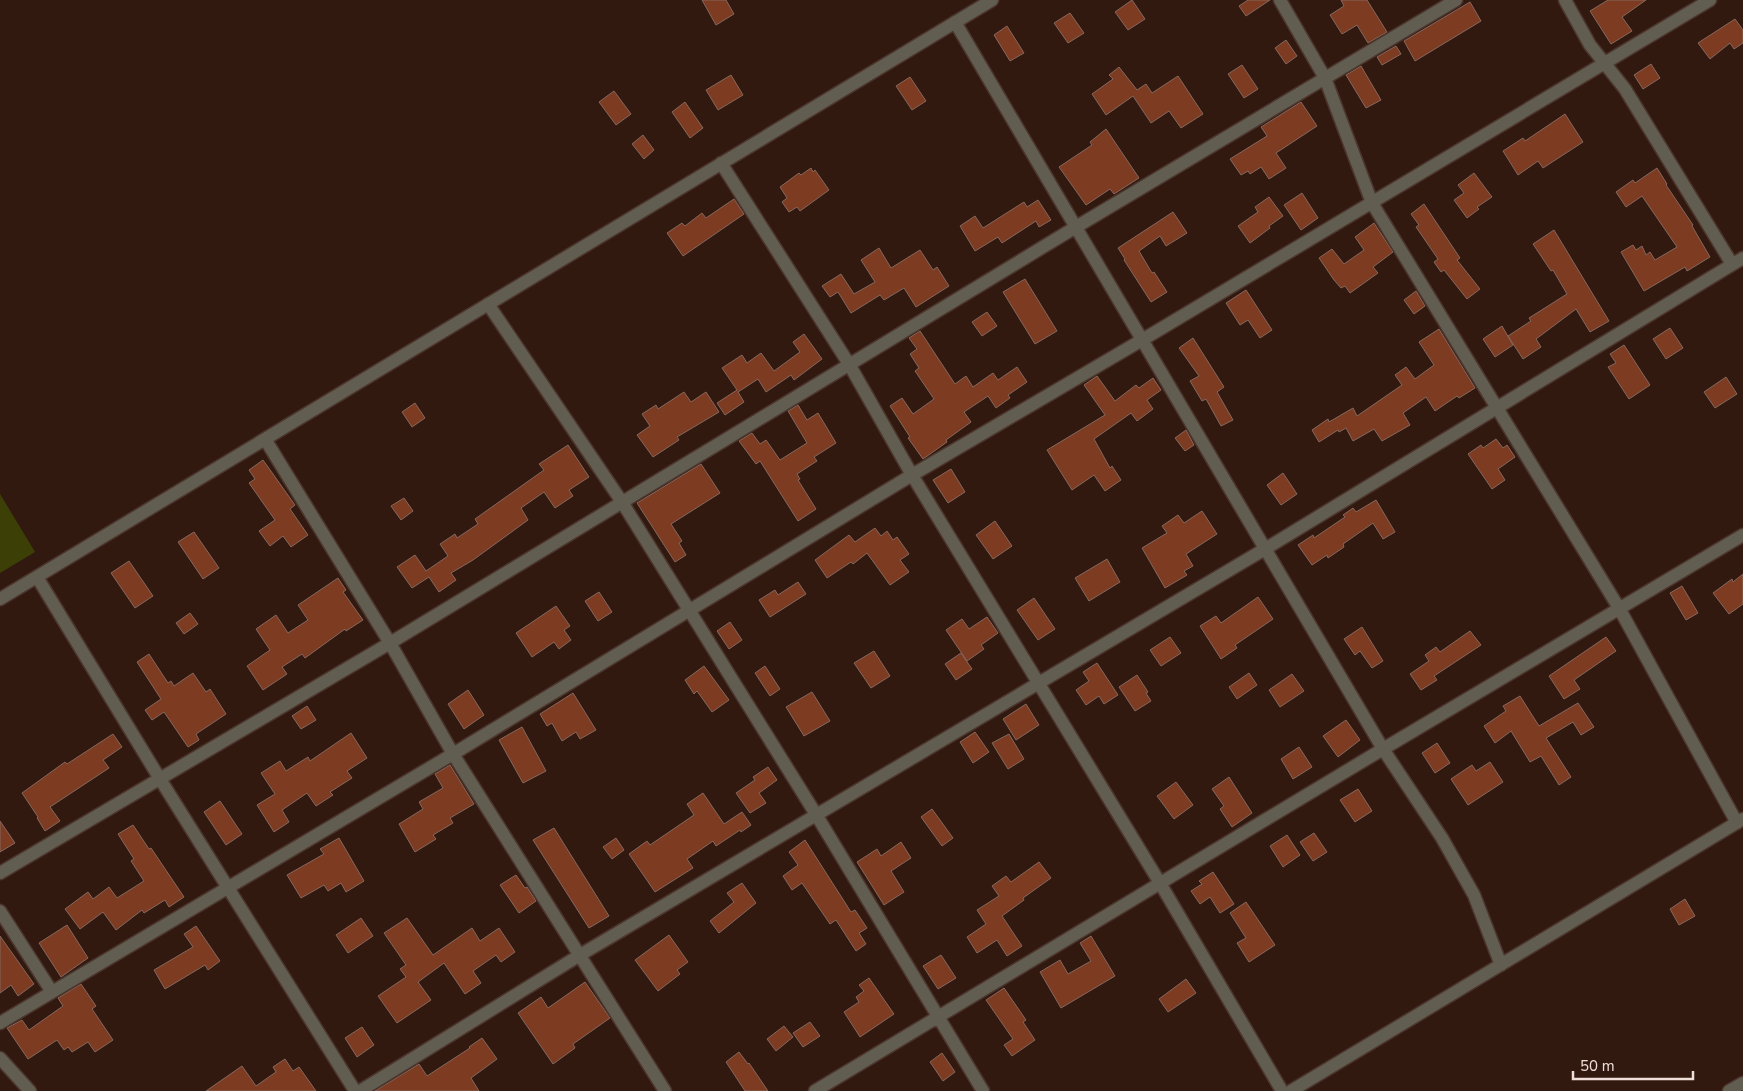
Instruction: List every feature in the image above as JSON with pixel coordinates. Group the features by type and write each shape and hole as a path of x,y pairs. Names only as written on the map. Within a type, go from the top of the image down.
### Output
{"street":[{"path":"0,599 992,0"},
{"path":"1280,0 1325,78 1372,203 1619,608 1740,821 1291,1091"},
{"path":"0,873 390,643 1076,227 1456,0"},
{"path":"1565,0 1590,45 1626,90 1732,264"},
{"path":"0,1023 453,754 912,475 1142,340 1710,0"},
{"path":"954,22 1383,749 1442,838 1474,895 1501,965"},
{"path":"721,163 849,364 912,475 1160,883 1282,1091"},
{"path":"360,1091 580,956 1265,549 1743,258"},
{"path":"488,304 622,502 817,816 983,1091"},
{"path":"265,439 390,643 453,754 665,1091"},
{"path":"815,1091 1743,535"},
{"path":"37,577 160,779 355,1091"},
{"path":"0,911 52,992"},
{"path":"0,1058 30,1091"},
{"path":"1729,1091 1743,1083"}],"green space":[{"path":"0,494 35,552 0,573"}],"building":[{"path":"702,0 726,0 734,14 716,25"},
{"path":"1132,0 1145,19 1128,30 1115,12"},
{"path":"1248,0 1270,0 1246,16 1239,6"},
{"path":"1341,0 1367,0 1387,32 1368,43 1357,25 1342,34 1330,15 1344,6"},
{"path":"1608,0 1646,0 1622,17 1632,31 1611,44 1590,11"},
{"path":"1470,2 1481,21 1415,61 1404,41"},
{"path":"1070,13 1084,33 1068,43 1054,23"},
{"path":"1735,19 1743,30 1743,43 1734,49 1730,43 1710,59 1698,43"},
{"path":"1007,26 1024,53 1010,61 994,35"},
{"path":"1286,40 1297,56 1286,64 1275,48"},
{"path":"1396,46 1401,54 1382,65 1377,57"},
{"path":"1651,64 1660,78 1643,89 1634,75"},
{"path":"1242,65 1258,89 1244,98 1228,74"},
{"path":"1361,66 1381,100 1366,108 1346,75"},
{"path":"1119,67 1137,90 1146,84 1152,93 1178,76 1203,114 1181,128 1169,111 1151,123 1133,96 1106,115 1092,94 1113,79 1109,75"},
{"path":"731,75 743,95 718,110 706,90"},
{"path":"910,77 926,101 912,110 896,86"},
{"path":"614,91 631,114 616,125 599,102"},
{"path":"685,102 703,128 690,138 672,112"},
{"path":"1301,102 1317,126 1276,153 1286,168 1269,179 1261,167 1250,174 1248,171 1241,175 1230,159 1267,136 1261,127"},
{"path":"1565,114 1583,142 1543,168 1538,161 1518,175 1503,151 1523,138 1525,141"},
{"path":"1106,129 1139,178 1114,194 1110,189 1086,205 1059,167 1092,145 1090,142"},
{"path":"643,135 654,150 644,159 632,144"},
{"path":"811,168 813,172 815,170 829,190 800,211 797,207 789,212 782,202 787,198 780,187 799,173 801,175"},
{"path":"1657,168 1693,225 1710,257 1687,271 1685,267 1644,291 1621,252 1633,245 1636,250 1642,246 1646,255 1650,252 1655,260 1677,247 1642,196 1626,207 1616,192 1633,180 1635,183"},
{"path":"1474,173 1492,197 1477,207 1479,209 1467,218 1454,200 1464,193 1458,185"},
{"path":"1302,193 1318,218 1301,230 1284,205"},
{"path":"1269,197 1283,216 1250,243 1238,226 1258,212 1255,207"},
{"path":"734,199 744,214 683,256 667,233 682,223 685,226 702,213 706,218"},
{"path":"1038,200 1051,220 1039,227 1036,221 1002,243 998,237 975,251 960,226 975,216 983,228 1024,202 1027,207"},
{"path":"1424,204 1460,258 1457,260 1480,289 1467,299 1444,270 1441,272 1434,262 1438,259 1416,227 1419,225 1411,214"},
{"path":"1173,212 1187,233 1166,246 1160,236 1139,251 1152,273 1154,272 1167,292 1151,302 1118,248"},
{"path":"1374,223 1393,252 1373,267 1378,273 1350,293 1345,286 1341,288 1319,258 1332,249 1344,264 1364,250 1355,237"},
{"path":"1554,230 1609,321 1590,332 1576,309 1536,339 1541,347 1523,359 1508,336 1531,321 1529,318 1567,294 1553,270 1551,271 1533,244"},
{"path":"879,248 891,268 920,250 933,270 937,267 949,286 916,307 904,288 884,300 880,295 851,313 838,292 830,297 822,286 841,274 854,294 875,282 861,260"},
{"path":"1025,279 1057,331 1035,344 1003,292"},
{"path":"1246,290 1272,330 1260,338 1248,320 1240,325 1226,303"},
{"path":"1416,291 1425,306 1414,314 1404,300"},
{"path":"987,312 997,326 982,336 972,322"},
{"path":"1502,326 1513,345 1495,357 1483,339"},
{"path":"1670,328 1683,348 1666,359 1653,339"},
{"path":"1439,329 1475,388 1459,398 1457,396 1435,411 1426,397 1403,413 1410,425 1382,441 1374,429 1353,441 1346,428 1339,432 1338,430 1319,442 1312,430 1328,419 1329,422 1353,408 1357,416 1402,385 1395,375 1406,367 1415,379 1434,365 1419,342"},
{"path":"920,331 955,384 966,376 973,387 993,373 998,380 1017,367 1027,382 1008,395 1010,398 996,408 988,396 964,412 971,422 923,459 908,438 910,437 890,406 902,398 913,414 934,399 915,371 919,368 910,354 917,349 909,338"},
{"path":"804,334 822,359 794,380 791,375 766,392 758,379 738,392 744,402 725,415 717,403 737,390 722,368 742,355 747,363 761,353 774,371 800,352 793,342"},
{"path":"1193,338 1224,387 1217,392 1233,420 1221,426 1206,399 1202,401 1190,381 1199,376 1179,348"},
{"path":"1624,345 1650,385 1629,399 1608,367 1616,363 1610,354"},
{"path":"1097,376 1115,401 1136,385 1139,388 1153,378 1161,390 1147,400 1153,409 1137,421 1131,413 1094,439 1110,468 1112,466 1121,480 1105,491 1094,475 1072,490 1047,450 1105,415 1084,385"},
{"path":"1726,377 1737,394 1715,408 1704,392"},
{"path":"684,392 691,402 706,392 719,412 677,437 679,440 653,457 637,435 650,426 642,414 656,405 658,409"},
{"path":"415,403 425,418 412,427 402,412"},
{"path":"798,405 807,420 818,413 836,443 814,457 817,461 797,474 800,479 798,480 816,509 798,521 760,461 756,464 739,441 752,433 760,444 766,440 780,460 807,443 788,411"},
{"path":"1186,430 1194,445 1185,451 1175,438"},
{"path":"1496,439 1503,448 1507,445 1515,457 1498,469 1505,480 1492,489 1468,454 1481,445 1483,448"},
{"path":"568,445 589,477 569,490 573,496 555,508 544,492 521,508 528,520 473,560 451,573 456,580 439,592 429,577 412,588 397,567 415,555 426,571 448,556 440,544 455,534 457,538 478,524 475,519 544,470 539,464"},
{"path":"263,460 295,505 290,509 308,535 291,547 283,536 270,546 259,531 275,520 249,483 255,479 249,470"},
{"path":"701,464 720,493 671,524 682,541 679,543 686,555 675,562 637,503"},
{"path":"951,469 965,492 948,503 933,480"},
{"path":"1283,473 1297,494 1281,505 1267,485"},
{"path":"404,498 413,511 401,520 391,506"},
{"path":"1376,500 1395,532 1383,539 1373,523 1343,544 1344,547 1328,558 1327,555 1312,565 1298,545 1313,535 1314,538 1345,517 1343,515 1353,508 1356,512"},
{"path":"1202,511 1217,534 1186,554 1193,566 1184,571 1187,575 1165,588 1142,548 1167,533 1162,526 1178,515 1184,523"},
{"path":"995,521 1012,546 993,559 976,535"},
{"path":"875,528 881,536 887,531 893,540 897,537 909,554 900,560 909,572 890,585 867,553 853,564 851,562 827,578 815,560 849,535 855,542"},
{"path":"194,532 219,568 203,579 178,542"},
{"path":"1107,559 1120,582 1089,601 1075,578"},
{"path":"129,561 153,596 135,608 111,573"},
{"path":"1743,574 1743,604 1729,614 1713,593 1732,579 1733,582"},
{"path":"338,578 346,590 343,592 363,620 346,631 345,629 305,658 302,654 282,667 287,674 263,690 247,666 270,650 256,629 276,615 288,633 308,620 298,605"},
{"path":"798,582 806,594 770,617 759,600 775,590 778,595"},
{"path":"1682,586 1698,613 1686,620 1670,593"},
{"path":"599,592 612,612 598,621 585,601"},
{"path":"1258,597 1273,619 1235,645 1237,648 1221,659 1200,626 1216,616 1221,623"},
{"path":"1034,598 1055,629 1038,640 1017,610"},
{"path":"556,606 570,626 564,630 571,640 559,649 554,642 532,657 516,633"},
{"path":"190,613 198,624 184,634 176,623"},
{"path":"987,617 998,633 981,645 984,649 967,661 946,630 962,619 969,629"},
{"path":"730,622 742,640 729,649 717,631"},
{"path":"1362,627 1383,661 1372,668 1360,651 1355,655 1344,639"},
{"path":"1470,631 1481,645 1434,676 1437,680 1421,690 1410,674 1429,661 1425,655 1436,647 1440,652"},
{"path":"1170,637 1181,653 1161,666 1150,650"},
{"path":"1606,637 1616,651 1574,680 1580,689 1564,699 1549,676"},
{"path":"874,651 890,676 871,688 854,663"},
{"path":"961,653 972,669 956,680 945,664"},
{"path":"149,654 168,683 171,681 174,686 193,673 206,692 210,689 226,714 196,734 199,740 188,747 164,712 152,720 145,710 161,699 137,662"},
{"path":"1097,663 1118,695 1104,704 1099,696 1086,705 1076,690 1089,681 1083,672"},
{"path":"704,666 729,700 712,712 697,691 694,694 685,680"},
{"path":"765,666 780,689 770,696 755,673"},
{"path":"1249,673 1257,685 1237,699 1229,687"},
{"path":"1292,674 1304,691 1280,707 1269,690"},
{"path":"1137,675 1148,692 1146,693 1151,701 1135,711 1119,687"},
{"path":"468,690 484,715 464,729 448,704"},
{"path":"812,692 830,721 804,736 786,707"},
{"path":"573,693 596,730 580,739 576,732 562,741 552,723 547,726 540,714"},
{"path":"1520,696 1539,726 1578,703 1594,727 1581,735 1573,722 1546,738 1571,777 1559,785 1541,756 1530,762 1511,731 1495,743 1484,726 1506,711 1503,706"},
{"path":"1026,704 1039,725 1016,740 1003,719"},
{"path":"307,706 316,720 301,729 292,716"},
{"path":"1346,720 1360,740 1338,757 1323,736"},
{"path":"522,727 546,771 523,783 499,740"},
{"path":"975,732 989,752 973,763 960,742"},
{"path":"351,733 367,758 347,771 352,778 330,792 333,795 316,806 307,793 282,810 289,822 274,832 257,805 275,794 261,773 280,761 286,771 308,757 310,761"},
{"path":"113,734 122,747 103,760 109,768 50,807 60,821 45,831 22,793 65,762 67,764"},
{"path":"1009,734 1024,759 1008,769 992,743"},
{"path":"1437,743 1450,763 1435,773 1422,753"},
{"path":"1299,747 1312,767 1293,779 1281,759"},
{"path":"1490,762 1503,782 1468,805 1451,779 1472,765 1476,771"},
{"path":"450,765 474,804 450,818 453,823 433,835 436,839 415,852 399,824 423,809 419,802 443,788 435,774"},
{"path":"768,767 777,780 759,793 766,803 750,813 736,793 755,780 753,777"},
{"path":"1229,777 1252,813 1232,827 1220,809 1224,806 1212,789"},
{"path":"1176,782 1193,805 1174,819 1157,796"},
{"path":"1358,789 1372,811 1355,822 1340,800"},
{"path":"703,793 724,824 742,812 751,825 716,846 713,841 687,859 693,868 655,892 629,854 647,841 650,845 694,815 687,804"},
{"path":"220,801 242,834 226,845 204,812"},
{"path":"932,809 953,838 942,846 921,817"},
{"path":"0,821 15,843 0,852"},
{"path":"133,825 184,897 169,907 165,900 144,913 142,910 116,930 103,912 80,929 65,909 88,892 93,899 109,887 117,898 144,881 131,861 134,859 118,834"},
{"path":"554,828 609,916 589,928 533,840"},
{"path":"1314,833 1327,852 1313,861 1300,842"},
{"path":"1287,835 1300,855 1283,867 1270,846"},
{"path":"339,838 364,881 346,892 341,883 328,891 324,885 301,898 287,875 324,854 320,849"},
{"path":"616,838 624,850 612,859 603,847"},
{"path":"805,840 851,912 855,910 867,928 859,933 866,944 856,951 836,920 830,924 802,883 792,890 783,876 798,865 789,852"},
{"path":"901,842 911,858 891,871 904,892 884,905 857,862 877,849 881,856"},
{"path":"1039,862 1051,878 1002,916 1022,946 1007,956 997,940 977,953 967,937 986,924 977,910 999,896 992,886 1006,876 1011,882"},
{"path":"1213,872 1234,904 1220,913 1210,897 1200,904 1191,891 1202,884 1199,881"},
{"path":"516,875 536,901 519,913 500,885"},
{"path":"742,883 756,903 719,933 710,921 734,902 727,893"},
{"path":"1685,899 1695,916 1679,925 1670,909"},
{"path":"1246,902 1275,945 1249,962 1237,943 1246,938 1230,913"},
{"path":"361,918 373,936 348,953 336,935"},
{"path":"407,918 433,955 472,928 480,941 499,928 515,952 501,962 496,955 473,971 481,983 465,994 444,963 418,982 431,1000 397,1023 378,996 406,977 400,969 406,965 384,933"},
{"path":"67,925 88,958 61,977 39,943"},
{"path":"196,926 220,961 208,970 205,965 165,989 154,970 193,947 184,934"},
{"path":"669,935 688,962 677,970 680,974 658,991 635,960"},
{"path":"0,936 34,984 18,996 11,985 0,993"},
{"path":"1091,936 1115,976 1061,1008 1040,972 1060,960 1068,974 1091,961 1080,943"},
{"path":"941,955 956,978 938,989 923,966"},
{"path":"869,978 894,1014 860,1037 844,1012 859,1002 856,997 864,991 859,985"},
{"path":"1186,979 1196,993 1168,1012 1159,999"},
{"path":"585,982 610,1018 573,1044 575,1048 553,1064 518,1013 541,997 548,1008"},
{"path":"81,984 96,1006 92,1009 113,1040 95,1052 88,1042 72,1052 68,1047 64,1050 57,1040 28,1059 7,1028 22,1020 29,1030 63,1006 58,998"},
{"path":"1004,988 1026,1020 1023,1022 1035,1040 1012,1056 1004,1045 1013,1039 986,1000"},
{"path":"810,1022 820,1036 803,1047 793,1033"},
{"path":"784,1026 793,1037 776,1051 767,1039"},
{"path":"362,1027 374,1045 357,1057 345,1038"},
{"path":"482,1038 497,1059 471,1078 479,1091 375,1091 419,1064 427,1076"},
{"path":"739,1052 768,1091 745,1091 726,1062"},
{"path":"942,1053 955,1072 943,1081 930,1062"},
{"path":"285,1059 293,1071 299,1067 316,1091 206,1091 242,1066 256,1086 276,1072 273,1067"}]}
